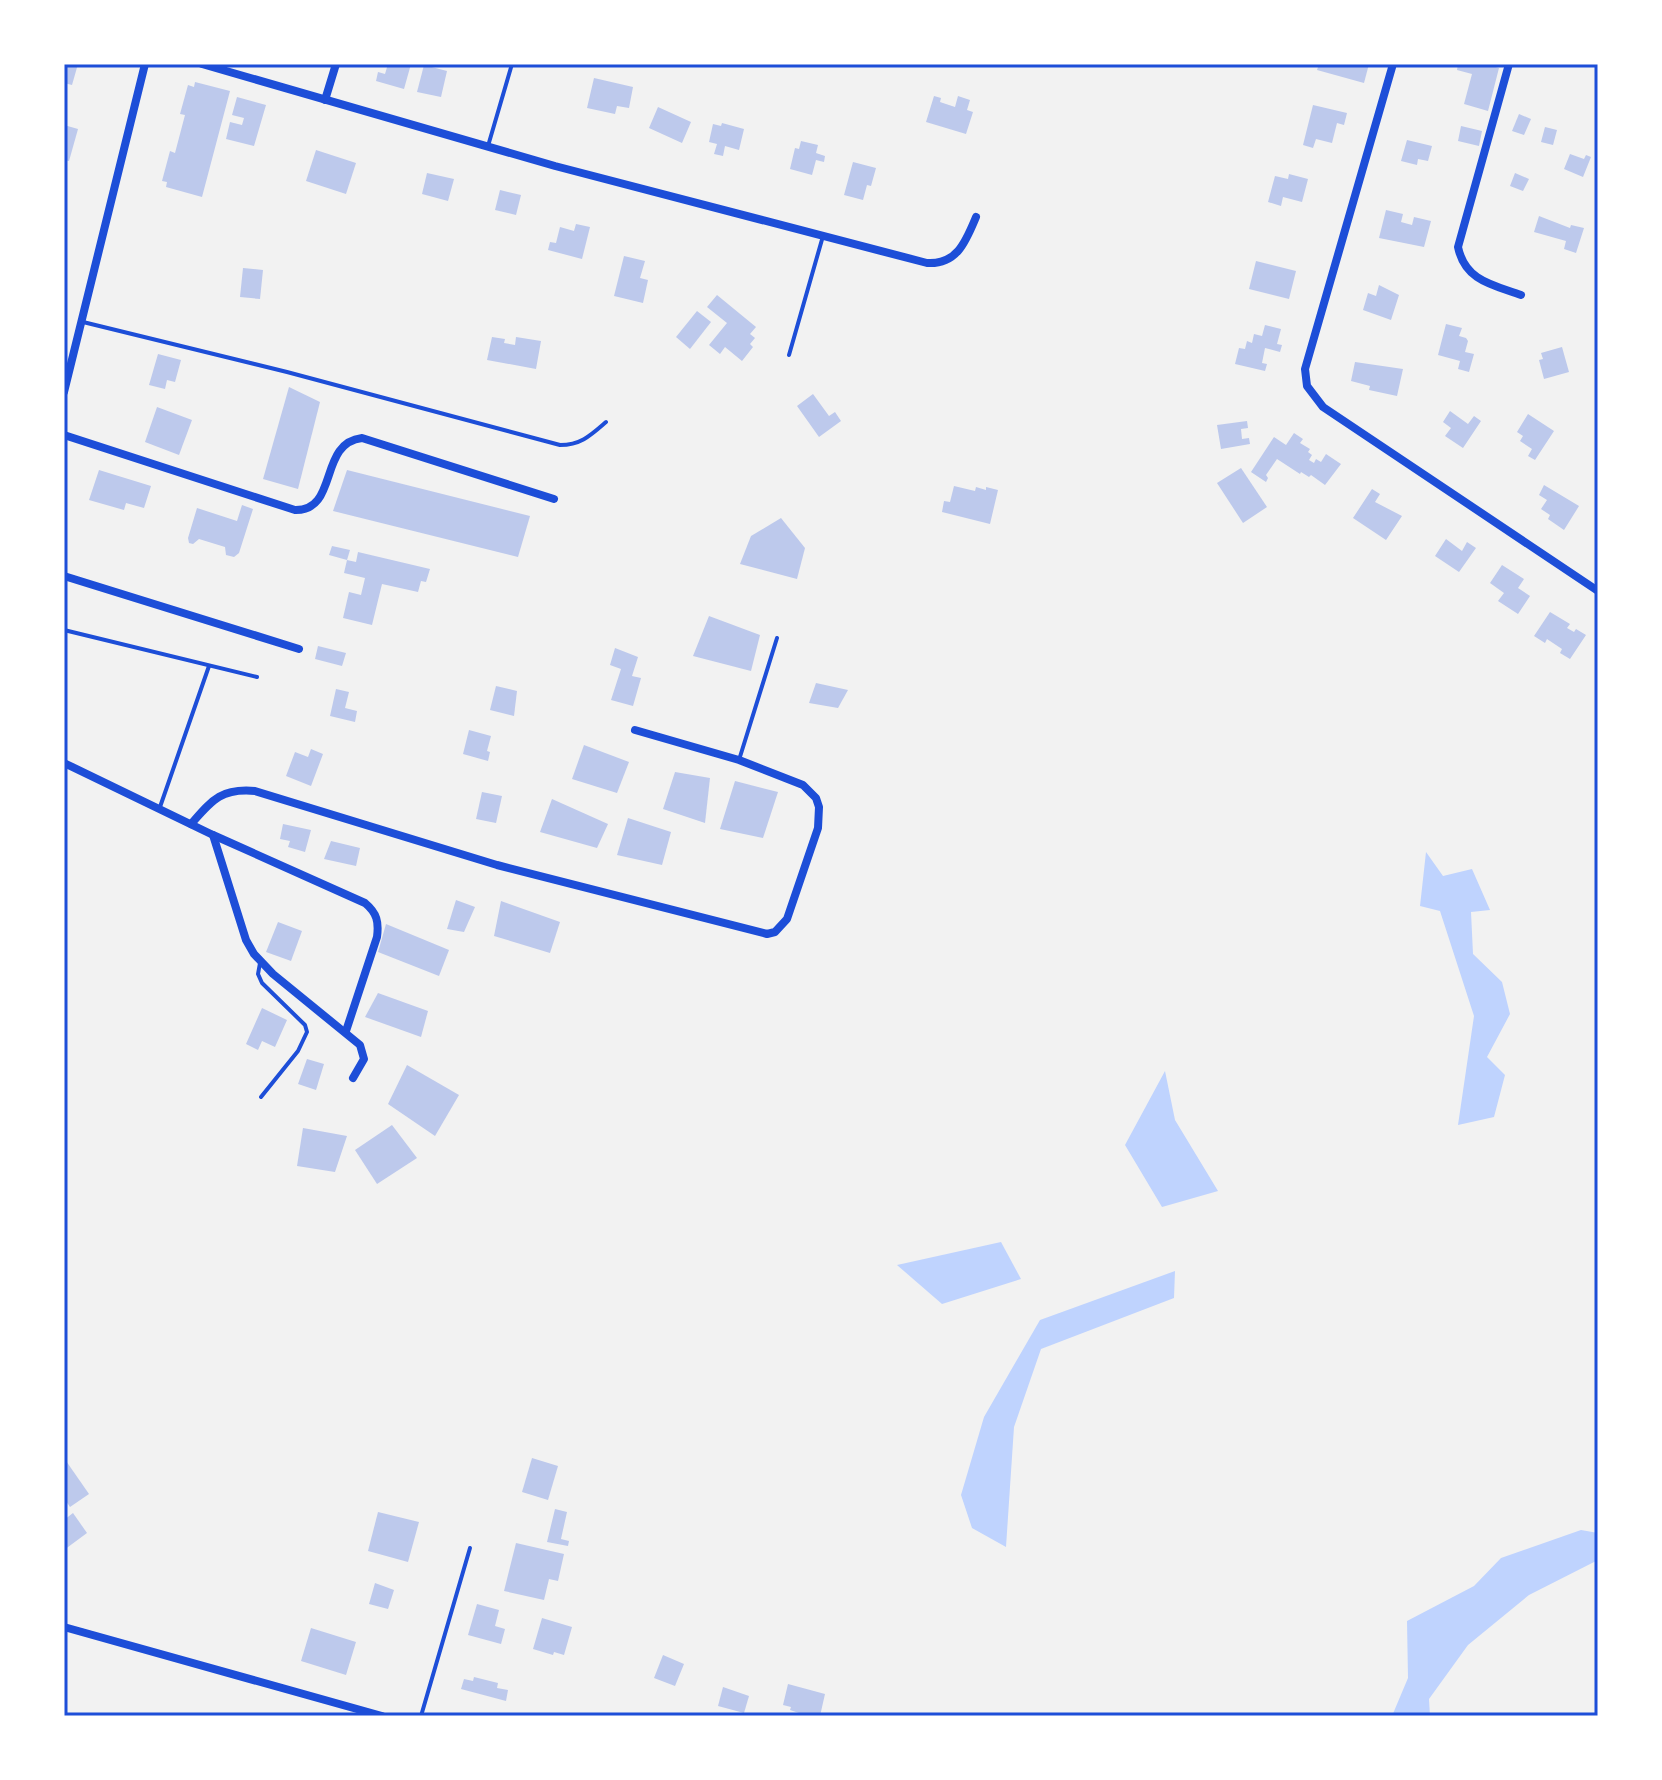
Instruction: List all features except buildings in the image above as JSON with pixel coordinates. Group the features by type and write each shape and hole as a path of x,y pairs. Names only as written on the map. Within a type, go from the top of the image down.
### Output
{"street":[{"path":"64,392 145,64"},
{"path":"202,64 488,146 938,264 962,249 976,217"},
{"path":"325,100 336,64"},
{"path":"1393,64 1305,369 1307,386 1323,407 1598,591"},
{"path":"1509,64 1458,247 1464,265 1474,277 1521,295"},
{"path":"64,435 295,510 308,509 318,502 337,451 350,440 362,438 554,499"},
{"path":"64,576 299,649"},
{"path":"191,824 221,794 255,791 497,865 767,934 775,932 787,919 818,828 819,807 810,790 739,760 635,730"},
{"path":"64,763 213,835 365,903 373,910 378,921 377,937 346,1031"},
{"path":"213,835 246,940 260,961 360,1045 364,1053 362,1066 353,1078"},
{"path":"64,1627 382,1716"}],"lane":[{"path":"488,146 512,64"},
{"path":"789,355 823,236"},
{"path":"83,322 287,372 560,445 574,445 584,440 606,422"},
{"path":"64,630 257,677"},
{"path":"739,760 777,638"},
{"path":"159,808 209,666"},
{"path":"260,961 258,974 262,983 305,1025 307,1032 298,1051 261,1097"},
{"path":"421,1716 470,1548"}],"water":[{"path":"1426,852 1443,876 1472,869 1490,910 1471,912 1473,954 1502,982 1510,1014 1487,1057 1505,1075 1494,1117 1458,1125 1474,1016 1440,911 1420,906"},
{"path":"1165,1071 1175,1120 1218,1191 1162,1207 1125,1145"},
{"path":"1001,1242 1021,1279 942,1304 897,1265"},
{"path":"1175,1271 1174,1298 1041,1349 1014,1427 1006,1547 972,1528 961,1495 984,1417 1040,1320"},
{"path":"1581,1530 1598,1533 1598,1560 1529,1595 1468,1645 1429,1699 1430,1716 1392,1716 1408,1678 1407,1621 1474,1586 1501,1558"}]}
